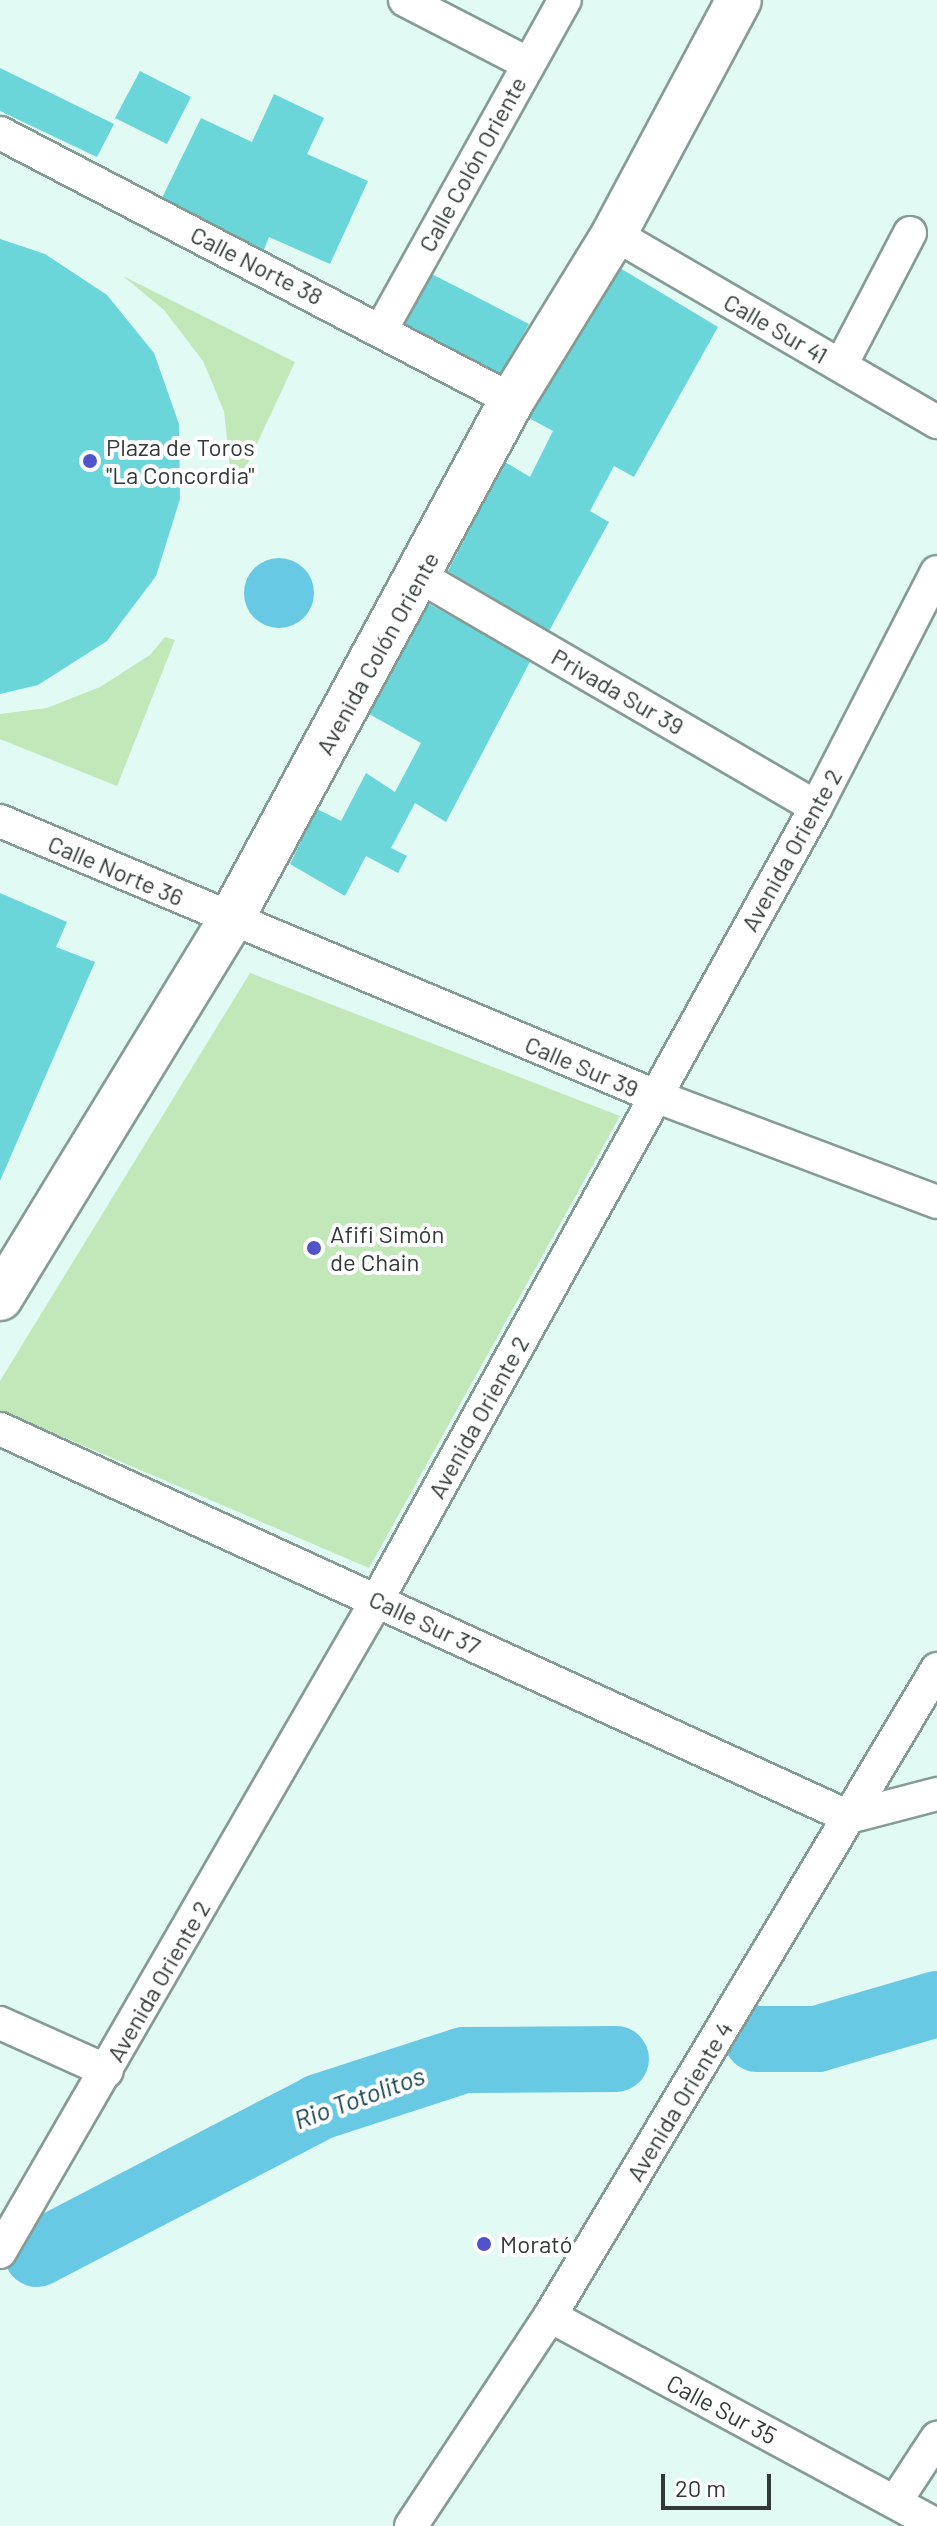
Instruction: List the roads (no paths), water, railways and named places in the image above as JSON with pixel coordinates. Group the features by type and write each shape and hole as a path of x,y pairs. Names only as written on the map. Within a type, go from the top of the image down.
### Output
{"street":[{"path":"405,0 527,63"},
{"name":"Calle Colón Oriente","path":"381,330 527,63 565,0"},
{"name":"Avenida Colón Oriente","path":"0,1298 231,919 512,400 614,234 739,0"},
{"name":"Calle Norte 38","path":"0,133 512,400"},
{"path":"841,365 910,233"},
{"name":"Calle Sur 41","path":"614,234 937,422"},
{"name":"Avenida Oriente 2","path":"0,2252 377,1600 816,807 937,572"},
{"name":"Privada Sur 39","path":"419,576 816,807"},
{"name":"Calle Norte 36","path":"0,821 231,919"},
{"name":"Calle Sur 39","path":"231,919 655,1096 937,1202"},
{"name":"Calle Sur 37","path":"0,1429 849,1817"},
{"name":"Avenida Oriente 4","path":"411,2526 550,2316 937,1669"},
{"path":"849,1817 937,1794"},
{"path":"0,2023 107,2071"},
{"name":"Calle Sur 35","path":"550,2316 937,2525"},
{"path":"895,2502 937,2438"}],"water":[{"path":"279,558 304,568 314,593 304,618 279,628 254,618 244,593 254,568"}],"waterway":[{"name":"Rio Totolitos","path":"757,2039 817,2039 937,2004"},
{"name":"Rio Totolitos","path":"37,2254 319,2107 464,2060 616,2059"}],"place":[{"name":"Plaza de Toros \"La Concordia\"","path":"90,461"},
{"name":"Afifi Simón de Chain","path":"314,1248"},
{"name":"Morató","path":"484,2244"}]}
